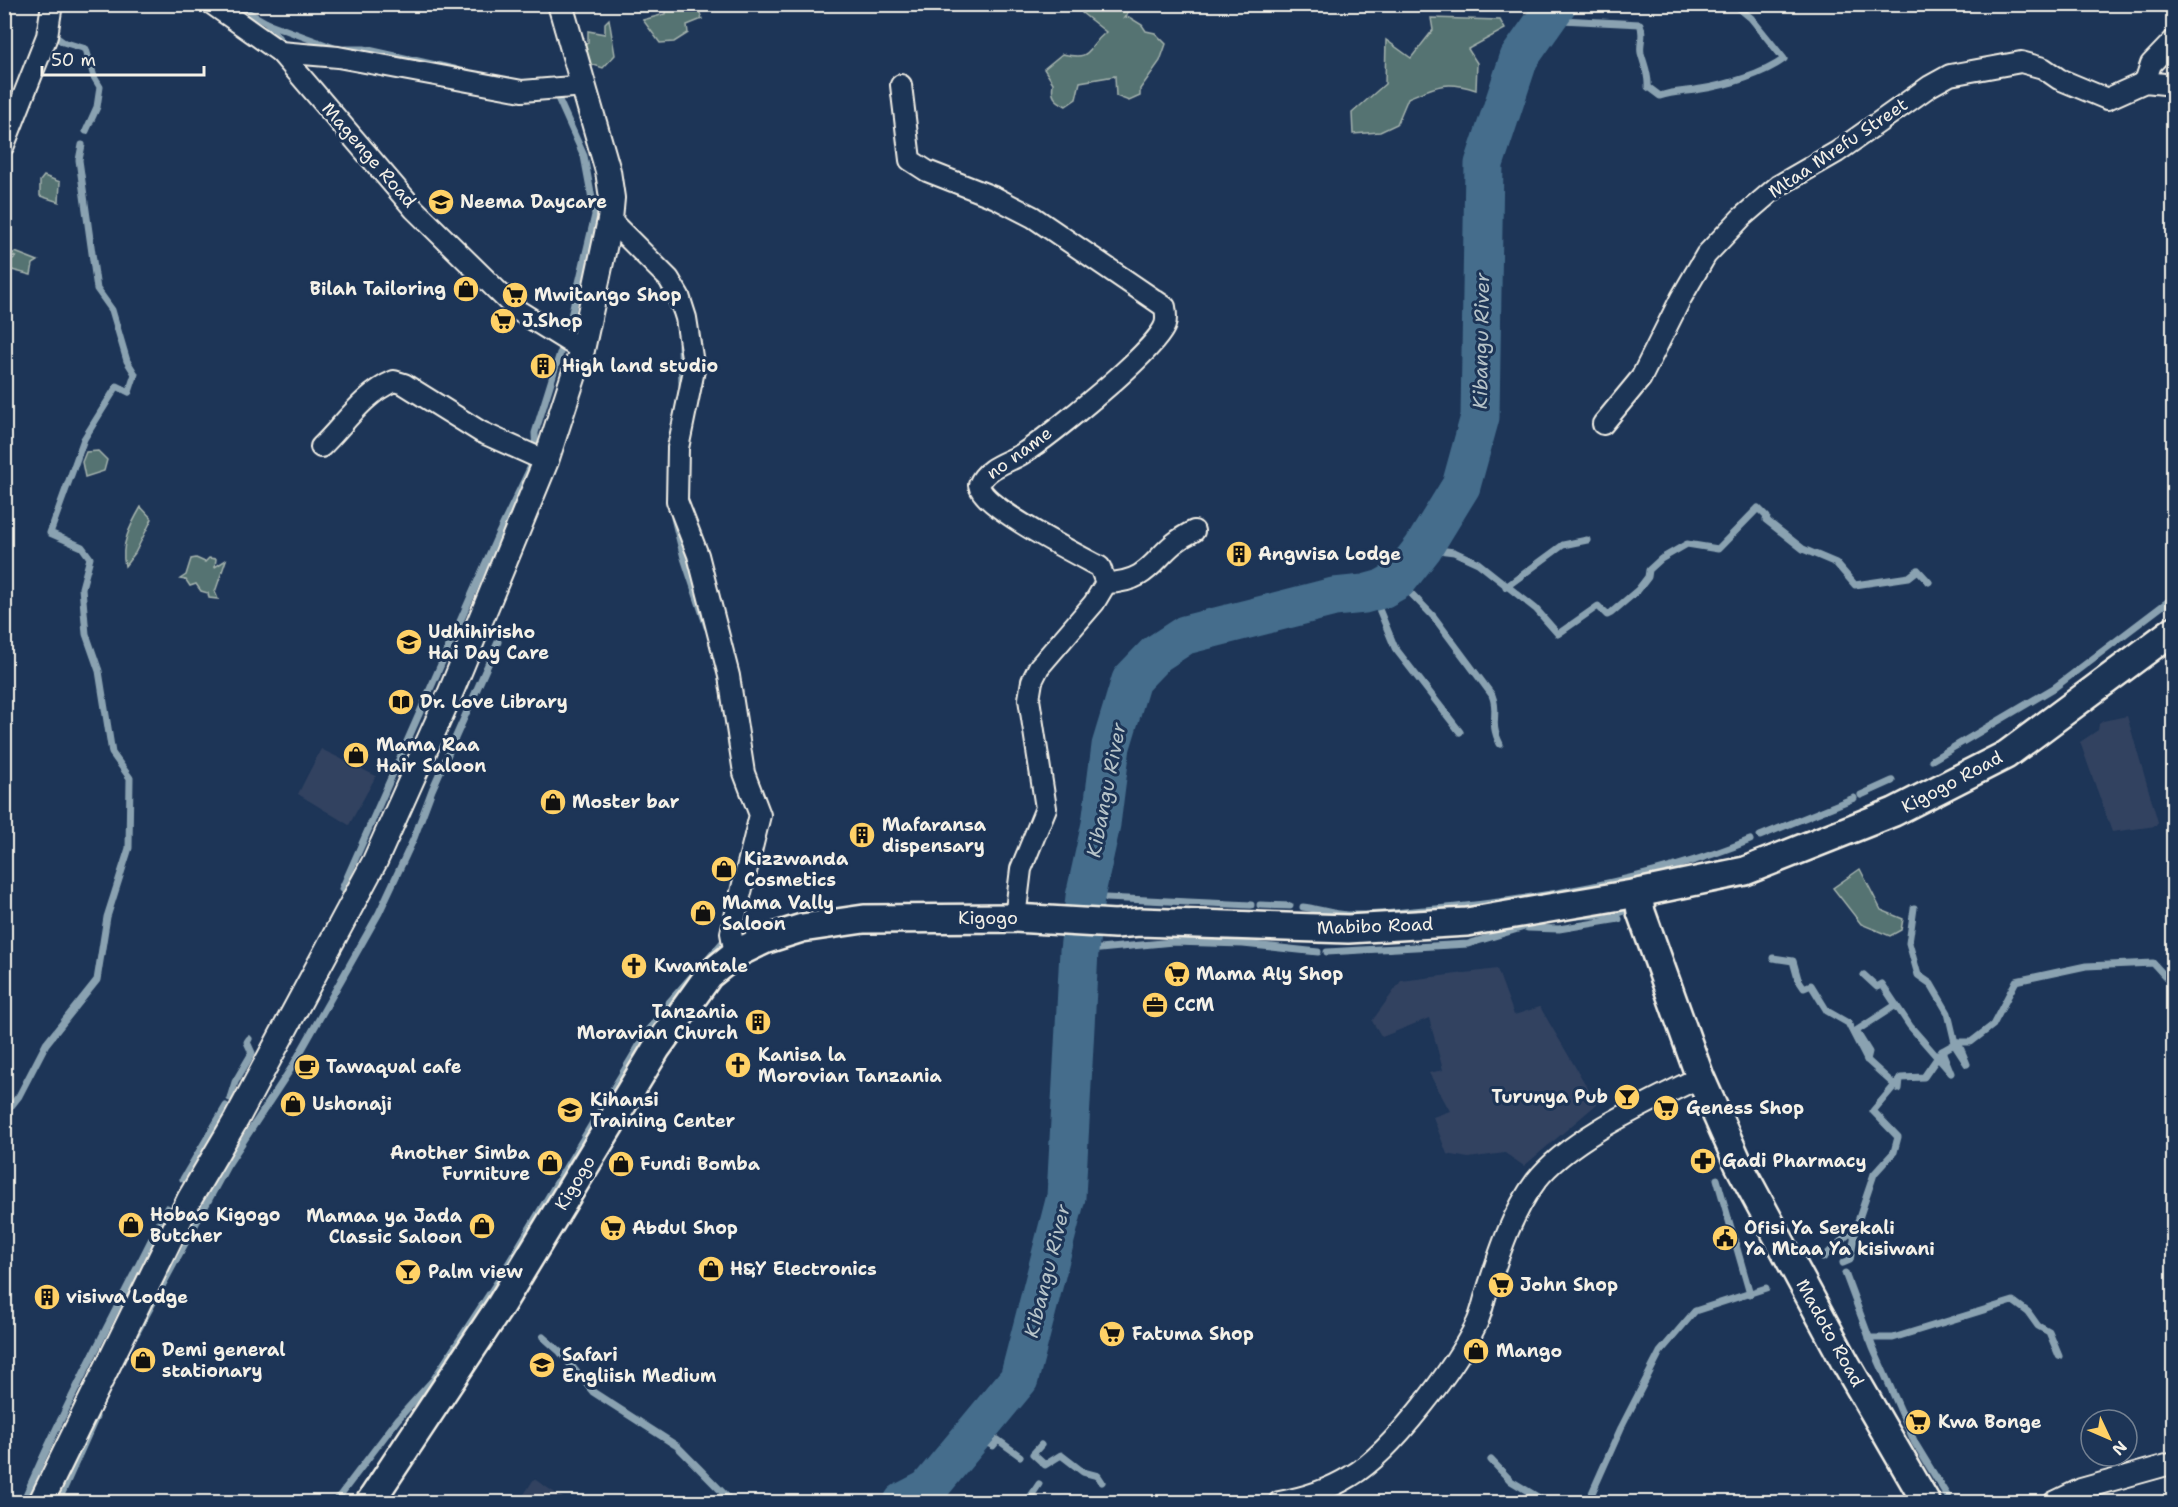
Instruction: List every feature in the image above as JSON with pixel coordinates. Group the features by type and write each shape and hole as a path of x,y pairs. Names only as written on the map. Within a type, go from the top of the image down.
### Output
{"main road":[{"name":"Kigogo Road","path":"1703,880 1745,871 1894,812 2006,755 2174,630"},
{"name":"Mabibo Road","path":"1044,920 1254,928 1396,927 1478,921 1703,880"},
{"name":"Madoto Road","path":"1638,893 1641,912 1700,1077 1761,1211 1926,1503"},
{"name":"Kigogo","path":"370,1503 488,1324 656,1049 709,975 735,954 764,940 802,928 864,919 1015,918 1044,920"}],"street":[{"path":"4,145 47,36 52,4"},
{"name":"Magenge Road","path":"212,4 280,52 414,209 517,310 582,350"},
{"path":"41,1503 190,1198 236,1120 375,861 450,694 546,461 582,350 610,220 612,198 608,171 560,4"},
{"path":"2174,40 2151,64 2145,82 2174,85"},
{"path":"280,52 338,57 522,91 585,86"},
{"name":"Mtaa Mrefu Street","path":"1603,424 1641,378 1681,298 1707,255 1742,217 1778,186 1837,152 1930,86 1950,75 2021,62 2043,68 2059,79 2107,99 2145,82"},
{"name":"no name","path":"901,85 910,160 927,171 996,198 1033,217 1165,307 1165,325 1154,343 1134,364 1022,454 999,464 979,485 984,496 1012,517 1100,567 1106,583"},
{"path":"610,220 669,279 679,296 688,328 694,370 678,448 677,501 698,555 737,713 744,773 760,815 731,933 735,954"},
{"path":"321,447 347,422 364,400 394,381 404,384 481,432 546,461"},
{"path":"1015,918 1021,869 1046,808 1029,699 1032,681 1040,667 1094,603 1106,583 1126,582 1136,578 1149,568 1169,546 1194,531"},
{"path":"1279,1503 1299,1499 1351,1476 1373,1460 1426,1399 1460,1354 1478,1321 1514,1215 1537,1180 1557,1161 1613,1122 1700,1077"},
{"path":"2054,1503 2081,1489 2174,1463"}],"shaded area":[{"path":"2127,716 2158,822 2156,826 2112,832 2080,742 2098,730 2099,724 2103,721"},
{"path":"321,749 376,776 349,825 298,794"},
{"path":"1497,969 1514,1015 1540,1007 1597,1104 1524,1166 1505,1153 1468,1158 1447,1154 1433,1117 1450,1111 1429,1073 1443,1070 1429,1018 1382,1037 1372,1021 1401,981"},
{"path":"534,1479 569,1502 519,1502"}],"green space":[{"path":"666,4 697,5 702,19 687,25 688,33 674,42 660,43 643,20 665,14"},
{"path":"1089,5 1130,5 1131,8 1124,18 1129,17 1142,25 1146,31 1155,33 1166,44 1160,61 1140,89 1140,96 1129,101 1116,96 1115,76 1080,82 1076,99 1066,106 1054,97 1053,83 1044,69 1062,54 1084,55 1106,32 1082,13"},
{"path":"1431,18 1500,20 1505,29 1468,49 1477,63 1476,90 1449,85 1426,90 1408,98 1397,124 1380,132 1353,134 1352,113 1385,84 1386,40 1411,58 1433,30"},
{"path":"609,19 615,55 603,68 594,65 589,67 582,44 588,43 588,31 605,34 605,23"},
{"path":"44,176 60,182 59,202 40,196 40,181"},
{"path":"15,252 38,261 33,264 31,275 8,269 9,261 16,257 10,255"},
{"path":"98,451 107,460 104,471 85,477 82,462 86,452"},
{"path":"141,507 152,519 135,553 125,566 125,543"},
{"path":"196,558 205,562 209,558 216,559 215,567 226,560 215,592 218,599 209,598 208,593 201,591 196,584 190,586 186,580 180,579 186,575 191,559"},
{"path":"1860,869 1881,910 1903,919 1901,930 1890,936 1861,924 1833,888"}],"waterway":[{"path":"233,4 267,23 334,48"},
{"name":"Kibangu River","path":"903,1502 928,1489 1019,1379 1066,1197 1079,951 1085,897 1101,824 1111,746 1131,680 1156,654 1185,635 1334,597 1364,594 1382,589 1398,580 1423,548 1461,486 1480,417 1484,164 1519,58 1557,4"},
{"path":"1549,17 1561,20 1640,24 1641,53 1648,87 1660,96 1733,82 1756,74 1784,59 1751,18 1734,4"},
{"path":"267,23 284,45"},
{"path":"52,34 63,42 86,49 94,77 100,87 97,107 86,131"},
{"path":"345,49 364,49 454,69"},
{"path":"556,324 568,329 595,215 584,156 558,98"},
{"path":"4,1115 19,1096 46,1044 97,980 107,917 129,848 130,778 112,753 99,671 86,634 82,588 90,558 82,547 50,533 84,439 117,386 129,392 135,374 127,361 112,310 97,289 79,160 82,145"},
{"path":"663,286 675,312"},
{"path":"681,345 682,385"},
{"path":"342,889 498,535 536,456 535,433 560,353"},
{"path":"1423,548 1454,552 1478,563 1536,609 1558,634 1598,606 1607,615 1611,613 1638,590 1648,577 1649,570 1661,559 1687,544 1718,549 1758,508 1767,517 1766,520 1803,549 1836,563 1855,585 1909,577 1918,570 1929,582"},
{"path":"674,518 684,558 707,627"},
{"path":"1506,587 1563,545 1587,540"},
{"path":"1398,580 1434,617 1492,695 1495,708 1494,723 1500,744"},
{"path":"1364,594 1379,609 1395,648 1460,732"},
{"path":"1932,760 2054,688 2174,597"},
{"path":"136,1334 227,1166 292,1067 379,913 414,838 432,790 498,642"},
{"path":"1861,795 1892,781"},
{"path":"1760,836 1854,798"},
{"path":"1303,907 1342,914 1367,915 1506,901 1590,887 1673,867 1750,840"},
{"path":"1085,897 1251,905"},
{"path":"1260,905 1290,906"},
{"path":"1577,916 1616,914 1634,908"},
{"path":"1914,908 1909,943 1918,975 1931,984 1948,1013 1956,1047 1967,1064 1958,1042"},
{"path":"1528,928 1559,929 1619,919"},
{"path":"1327,952 1468,944 1537,923"},
{"path":"705,963 727,937"},
{"path":"1079,951 1173,942 1243,944 1318,952"},
{"path":"1773,958 1793,961 1798,979 1804,988 1811,985 1827,1011 1848,1023 1867,1060 1899,1089 1900,1079"},
{"path":"1823,1258 1856,1227 1874,1174 1894,1152 1898,1137 1873,1111 1901,1078 1924,1077 1942,1051 1958,1042 1971,1042 1993,1025 2016,981 2086,966 2153,963 2174,986"},
{"path":"335,1502 398,1419 434,1379 498,1281 643,1039 664,1008 693,975"},
{"path":"1864,975 1877,987 1882,984 1910,1026 1951,1073 1942,1051"},
{"path":"1867,1060 1869,1052 1856,1031 1896,1005"},
{"path":"230,1098 235,1082 252,1053 247,1042 249,1039"},
{"path":"183,1179 226,1106"},
{"path":"1717,1179 1750,1294"},
{"path":"23,1502 75,1391 167,1208"},
{"path":"1843,1263 1850,1260 1856,1229"},
{"path":"1845,1273 1873,1348 1915,1443 1951,1502"},
{"path":"1588,1502 1621,1428 1660,1352 1695,1311 1766,1288"},
{"path":"1869,1338 1893,1338 2013,1301 2028,1312 2038,1326 2049,1332 2059,1356"},
{"path":"543,1337 560,1352 593,1392 677,1446 732,1502"},
{"path":"58,1502 96,1417"},
{"path":"972,1435 993,1446 998,1440 1020,1456"},
{"path":"1041,1445 1033,1454 1045,1465 1061,1455 1083,1472 1098,1476 1102,1482"},
{"path":"1491,1460 1511,1481 1546,1502"},
{"path":"1029,1499 1039,1484"},
{"path":"1590,1498 1608,1502"}],"place":[{"name":"Neema Daycare","path":"441,202"},
{"name":"Bilah Tailoring","path":"466,289"},
{"name":"Mwitango Shop","path":"515,295"},
{"name":"J.Shop","path":"503,321"},
{"name":"High land studio","path":"543,366"},
{"name":"Angwisa Lodge","path":"1239,554"},
{"name":"Udhihirisho Hai Day Care","path":"409,642"},
{"name":"Dr. Love Library","path":"401,702"},
{"name":"Mama Raa Hair Saloon","path":"356,755"},
{"name":"Moster bar","path":"553,802"},
{"name":"Mafaransa dispensary","path":"862,835"},
{"name":"Kizzwanda Cosmetics","path":"724,869"},
{"name":"Mama Vally Saloon","path":"703,913"},
{"name":"Kwamtale","path":"634,966"},
{"name":"Mama Aly Shop","path":"1177,974"},
{"name":"CCM","path":"1155,1005"},
{"name":"Tanzania Moravian Church","path":"758,1022"},
{"name":"Kanisa la Morovian Tanzania","path":"738,1065"},
{"name":"Tawaqual cafe","path":"307,1067"},
{"name":"Turunya Pub","path":"1627,1097"},
{"name":"Ushonaji","path":"293,1104"},
{"name":"Geness Shop","path":"1666,1108"},
{"name":"Kihansi Training Center","path":"570,1110"},
{"name":"Gadi Pharmacy","path":"1703,1161"},
{"name":"Another Simba Furniture","path":"550,1163"},
{"name":"Fundi Bomba","path":"621,1164"},
{"name":"Hobao Kigogo Butcher","path":"131,1225"},
{"name":"Mamaa ya Jada Classic Saloon","path":"482,1226"},
{"name":"Abdul Shop","path":"613,1228"},
{"name":"Ofisi Ya Serekali Ya Mtaa Ya kisiwani","path":"1725,1238"},
{"name":"H&Y Electronics","path":"711,1269"},
{"name":"Palm view","path":"408,1272"},
{"name":"John Shop","path":"1501,1285"},
{"name":"visiwa Lodge","path":"47,1297"},
{"name":"Fatuma Shop","path":"1112,1334"},
{"name":"Mango","path":"1476,1351"},
{"name":"Demi general stationary","path":"143,1360"},
{"name":"Safari Engliish Medium","path":"542,1365"},
{"name":"Kwa Bonge","path":"1918,1422"}]}
